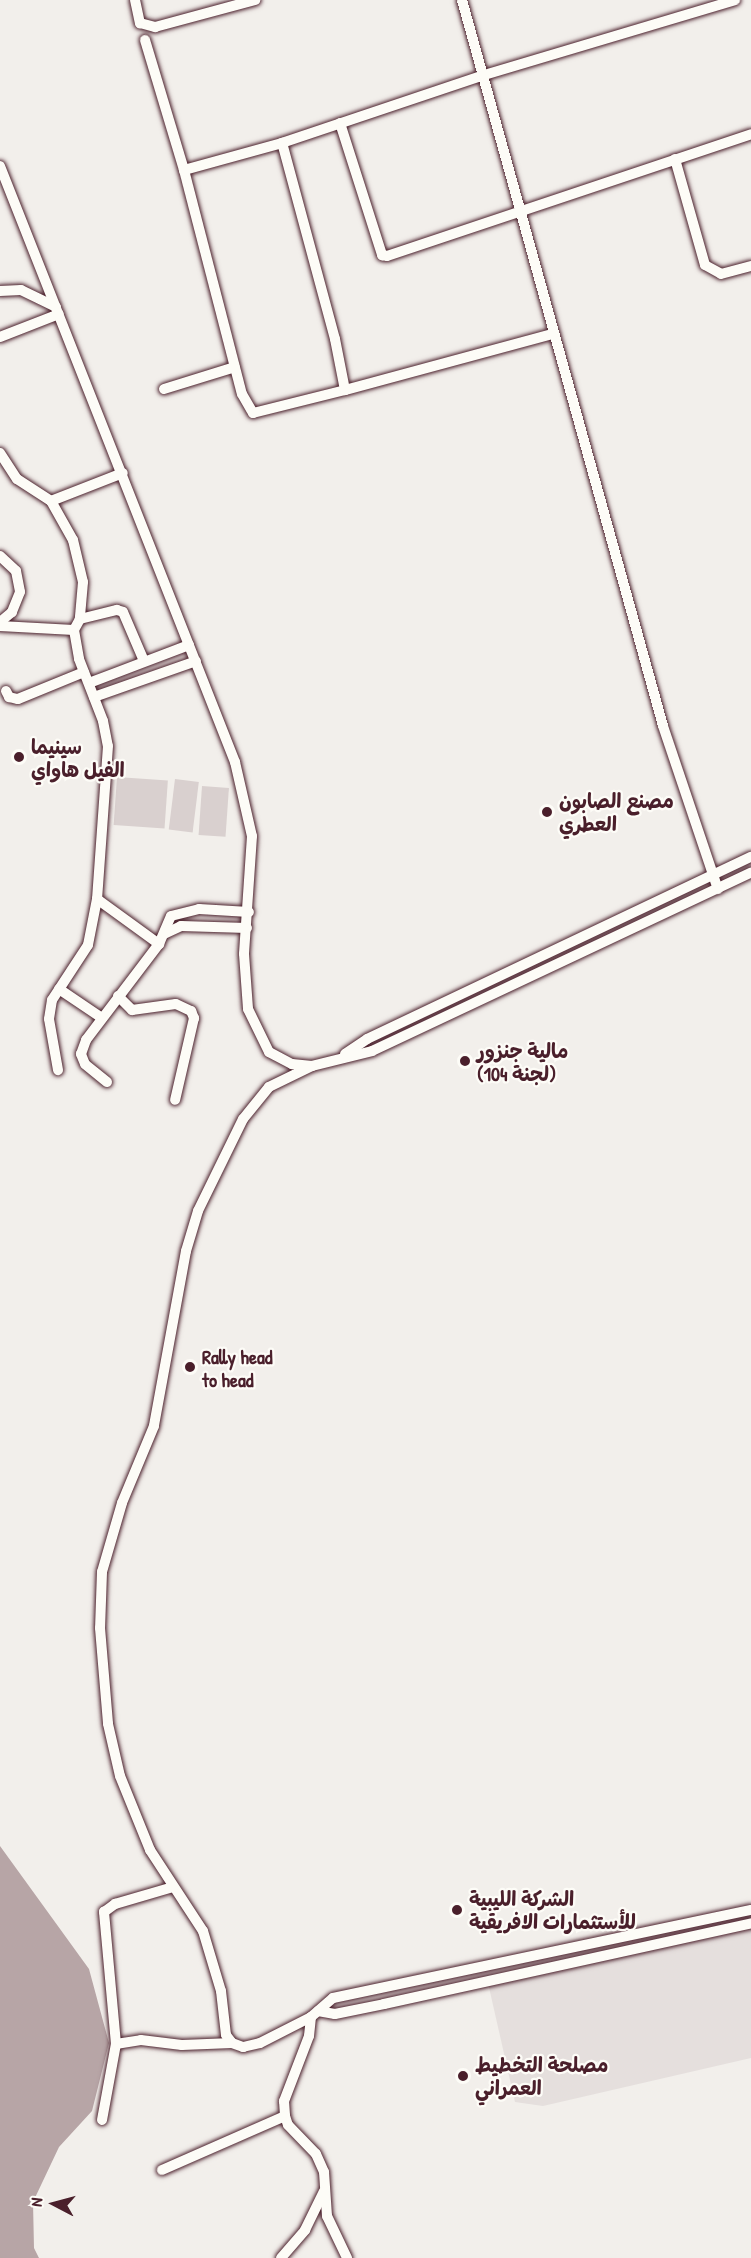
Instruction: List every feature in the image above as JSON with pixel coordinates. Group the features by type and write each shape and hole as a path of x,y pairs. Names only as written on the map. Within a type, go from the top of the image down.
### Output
{"street":[{"path":"135,0 140,23 155,27 255,0"},
{"path":"462,0 523,210 553,334 663,726 717,889"},
{"path":"184,170 282,143 484,75 735,0"},
{"path":"145,40 184,170 235,367 247,407 253,413 553,334"},
{"path":"340,123 382,255 751,134"},
{"path":"282,143 335,339 345,390"},
{"path":"675,159 705,265 721,274 751,266"},
{"path":"0,166 123,473 235,762 249,818 249,912 245,980 252,1025 269,1052 281,1061 312,1066"},
{"path":"0,291 21,290 58,311"},
{"path":"0,336 58,311"},
{"path":"164,389 235,367"},
{"path":"0,453 17,479 51,501 73,540 83,582 80,619 74,630 84,672 108,746 96,899 88,945 59,989 49,1019 58,1070"},
{"path":"51,501 123,473"},
{"path":"0,556 19,579 17,619 22,626"},
{"path":"0,624 17,605"},
{"path":"80,619 117,610 123,612 144,662"},
{"path":"0,624 74,630"},
{"path":"89,683 189,645"},
{"path":"94,697 196,660"},
{"path":"6,691 9,697 18,699 84,672"},
{"path":"340,1058 368,1039 751,857"},
{"path":"232,2043 226,2035 221,1990 203,1931 173,1887 134,1817 108,1724 99,1628 102,1572 122,1503 154,1426 186,1251 198,1211 243,1119 269,1087 312,1066 372,1051 751,873"},
{"path":"96,899 162,939"},
{"path":"162,939 165,924 177,912 199,909 249,912"},
{"path":"625,918 631,930"},
{"path":"107,1082 86,1064 81,1054 86,1040 162,939 181,926 247,928"},
{"path":"59,989 102,1018"},
{"path":"118,996 132,1010 176,1004 190,1011 194,1018 175,1100"},
{"path":"422,1013 428,1025"},
{"path":"102,2120 116,2044 104,1912 116,1904 173,1887"},
{"path":"116,2044 141,2040 182,2044 232,2043 243,2047 260,2043 315,2014 333,1998 751,1910"},
{"path":"315,2014 335,2014 445,1992 751,1923"},
{"path":"677,1925 681,1938"},
{"path":"441,1974 445,1992"},
{"path":"315,2014 284,2101 285,2116 288,2124 316,2154 324,2172 327,2216 347,2258"},
{"path":"162,2170 285,2116"},
{"path":"281,2258 305,2230 324,2191"}],"shaded area":[{"path":"117,777 168,781 165,828 114,825"},
{"path":"175,779 199,782 193,833 169,830"},
{"path":"202,786 229,788 226,837 199,835"},
{"path":"0,1846 89,1969 109,2043 92,2111 59,2147 33,2202 34,2248 39,2258 0,2258"},
{"path":"751,1926 751,2058 543,2106 515,2102 488,1983"}],"place":[{"name":"سينيما الفيل هاواي","path":"19,757"},
{"name":"مصنع الصابون العطري","path":"547,812"},
{"name":"مالية جنزور (لجنة 104)","path":"465,1061"},
{"name":"Rally head to head","path":"190,1367"},
{"name":"الشركة الليبية للأستثمارات الافريقية","path":"457,1910"},
{"name":"مصلحة التخطيط العمراني","path":"463,2076"}]}
